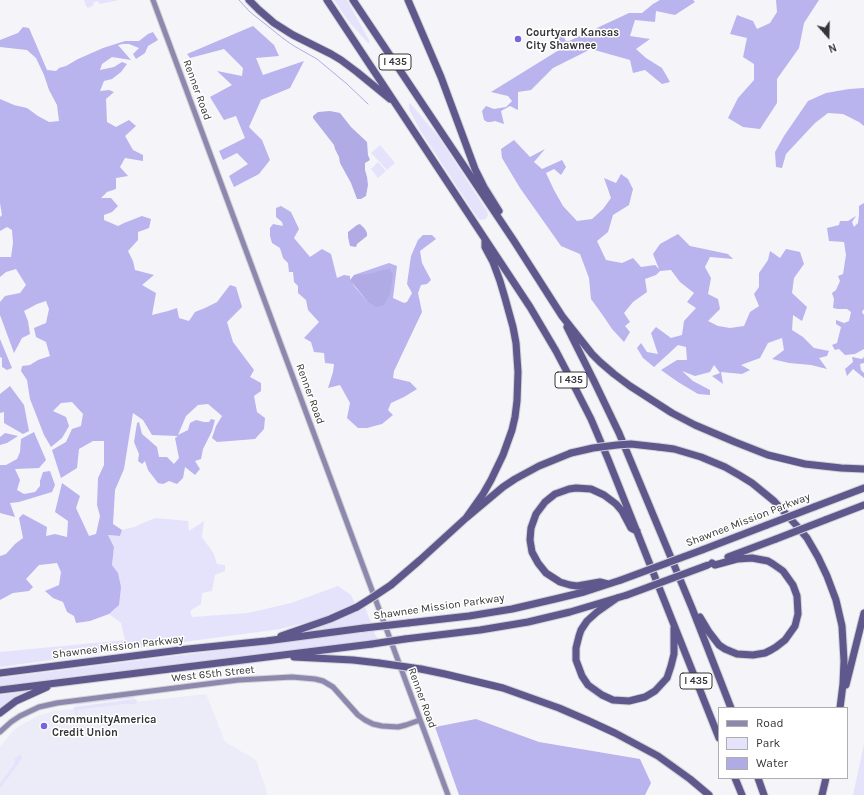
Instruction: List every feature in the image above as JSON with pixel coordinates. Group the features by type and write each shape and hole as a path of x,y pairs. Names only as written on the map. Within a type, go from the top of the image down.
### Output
{"highway":[{"path":"249,0 283,29 348,65 396,104"},
{"name":"I 435","path":"327,0 530,307 567,372 600,438 718,735"},
{"name":"I 435","path":"353,0 514,241 562,316 619,433 692,608 731,707"},
{"path":"408,0 441,78 475,169 510,230 514,241"},
{"path":"466,518 487,487 503,455 515,417 518,394 518,365 513,327 500,281 485,247 485,239"},
{"path":"562,316 592,354 614,374 672,413 695,425 750,448 788,460 824,467 864,469"},
{"path":"266,641 330,619 373,597 406,573 488,499 515,479 539,466 571,453 593,448 631,444 658,447 701,457 725,467 739,475 752,483 774,501 806,538 818,556 827,576 836,600 842,626 844,661 840,707"},
{"name":"Shawnee Mission Parkway","path":"0,673 469,616 512,609 556,599 621,580 864,488"},
{"path":"608,584 600,582 577,586 570,585 560,582 546,573 532,552 530,540 531,528 536,514 544,502 555,494 569,489 591,489 604,495 616,504 622,511 631,528 638,532"},
{"path":"0,690 372,644 480,630 528,622 570,612 627,595 864,505"},
{"path":"692,608 697,610 703,624 716,642 725,649 742,655 759,654 776,648 785,640 795,626 798,614 796,591 790,580 778,567 768,561 752,558 737,559 715,565 710,564"},
{"path":"617,598 587,621 578,636 576,648 576,660 582,676 588,685 602,696 618,701 634,700 650,694 660,687 667,678 672,666 674,654 674,624"},
{"path":"840,707 864,613"},
{"path":"276,656 353,660 379,663 421,669 503,688 559,708 615,733 658,756 709,795"},
{"path":"0,713 16,701 54,683"},
{"path":"735,779 742,795"},
{"path":"758,779 764,795"},
{"path":"822,795 826,779"}],"main road":[{"name":"Renner Road","path":"153,0 448,795"},
{"name":"West 65th Street","path":"0,732 11,722 29,711 57,702 238,680 292,677 323,681 333,688 358,715 373,724 398,727 420,720"}],"shaded area":[{"path":"660,0 693,0 695,2 675,15 656,11 655,22 635,20 630,36 650,39 636,49 646,58 662,68 670,82 662,84 645,70 633,73 630,60 591,49 553,68 531,90 518,92 518,110 510,106 501,111 504,124 495,121 487,122 484,120 482,111 486,106 494,109 506,107 512,101 508,96 491,92 559,50 557,42 558,35 562,34 566,41 569,41 629,13 642,13"},
{"path":"776,0 819,0 804,23 799,48 777,79 777,103 760,129 743,127 728,118 738,98 754,80 754,64 743,57 747,38 730,34 737,15 753,21 757,29 770,23 777,12"},
{"path":"253,26 274,45 279,56 256,58 263,75 304,61 290,88 261,100 249,127 262,140 270,160 259,174 234,187 229,176 248,164 237,153 223,160 219,151 245,138 236,116 224,120 210,97 232,85 217,71 242,76 243,68 224,49 190,58 187,54"},
{"path":"23,27 29,28 47,70 56,71 59,68 103,48 125,41 139,41 153,32 158,40 148,46 145,53 136,59 133,54 139,48 129,44 118,45 131,60 112,57 102,64 100,70 114,67 122,62 127,64 121,72 112,79 104,81 100,91 109,90 114,92 106,99 107,122 116,127 129,120 136,126 125,136 133,150 143,155 143,161 125,158 120,167 128,176 116,178 116,189 107,192 101,198 111,198 118,206 112,212 104,215 104,220 118,226 142,216 151,219 149,228 138,232 138,240 128,251 133,261 135,270 154,275 142,285 156,293 152,315 177,308 179,318 189,321 195,312 217,302 230,285 236,287 242,307 227,322 233,342 254,370 250,377 261,383 261,391 254,396 257,412 265,418 264,429 255,439 217,442 212,438 216,426 222,416 208,404 198,405 186,416 178,435 188,430 190,423 196,420 209,422 211,419 215,420 212,431 203,449 201,459 195,461 200,469 195,475 185,467 183,478 177,484 169,481 163,484 158,483 148,470 145,461 142,464 138,461 139,454 134,442 137,423 139,422 142,434 157,447 159,457 167,457 174,464 179,458 175,438 178,436 152,435 143,420 133,413 124,469 115,490 113,524 122,530 120,536 108,535 114,547 112,565 118,573 121,587 119,605 109,614 90,621 76,623 74,616 67,612 63,602 53,598 45,591 59,585 61,572 57,563 39,565 26,579 33,587 29,591 13,593 0,600 0,556 6,554 23,538 19,518 23,514 47,527 46,536 55,534 67,537 68,521 55,512 62,483 80,496 76,508 89,536 96,534 100,516 97,505 98,478 104,465 104,441 93,441 79,449 77,468 61,478 52,450 66,442 72,429 81,426 83,414 72,402 61,403 53,411 66,417 69,426 62,438 51,447 44,435 30,399 27,380 21,371 22,366 30,365 38,360 50,356 46,342 36,337 34,328 46,323 49,309 46,301 24,311 28,321 30,334 22,338 14,353 0,315 0,302 5,296 20,293 26,285 16,269 6,272 0,277 0,257 11,257 13,243 12,230 7,227 0,231 0,217 2,215 0,203 0,99 14,105 27,108 49,122 59,121 57,105 36,58 27,50 0,47 0,40 18,33"},
{"path":"864,88 864,126 843,114 828,113 815,123 786,154 782,168 776,167 775,152 808,101 826,93"},
{"path":"514,140 530,157 545,149 534,162 542,169 562,160 566,167 561,175 554,169 546,173 563,206 577,221 592,219 603,209 611,198 604,178 616,183 621,174 628,179 633,189 629,205 613,215 608,232 597,241 606,260 622,263 633,258 641,267 655,265 659,269 653,254 660,244 678,234 690,246 728,254 733,259 710,257 705,267 711,278 708,294 718,299 720,309 708,321 718,326 730,328 744,326 750,312 759,306 754,294 759,287 759,273 768,260 770,251 780,258 786,249 800,252 804,264 794,278 792,293 807,307 802,321 793,315 792,330 803,337 814,348 829,351 827,356 819,358 827,369 772,359 784,350 782,338 768,343 760,358 741,365 750,370 742,374 721,372 723,384 712,376 720,373 714,365 710,372 695,376 682,371 693,381 710,390 710,395 698,394 661,370 677,360 687,360 686,347 678,345 654,367 643,358 637,348 641,343 647,352 658,354 651,333 656,327 671,338 682,335 684,321 696,308 687,302 694,293 680,282 671,270 660,271 656,275 645,279 647,292 633,302 624,313 630,322 625,326 630,332 624,342 612,329 591,299 589,278 580,254 561,246 520,188 502,158 501,149"},
{"path":"864,203 864,309 862,312 864,315 864,349 855,354 845,355 839,349 835,350 832,345 837,343 841,327 836,324 836,320 844,323 849,321 851,312 847,309 833,308 834,299 832,293 836,290 840,281 838,276 843,274 846,255 844,242 829,241 827,228 839,225 840,221 848,221 856,216 852,222 854,227 858,223 859,206"},
{"path":"281,206 291,212 299,229 294,238 310,257 322,249 331,254 337,278 344,275 350,276 350,279 355,287 367,301 389,268 370,275 354,275 389,263 397,266 393,298 404,303 407,302 412,293 407,284 411,256 418,240 423,235 432,235 436,239 420,251 422,263 431,280 427,284 421,285 418,293 422,312 394,371 393,378 410,382 417,389 391,403 388,410 393,415 382,424 367,428 358,428 347,418 350,403 340,385 328,388 334,364 325,363 324,353 314,352 311,342 304,338 319,322 308,310 306,300 298,293 298,286 294,282 293,272 289,272 288,263 283,258 280,248 272,243 270,228 273,224 283,226 282,222 276,217 276,208"},
{"path":"0,339 12,368 7,370 2,367 2,358 0,357"},
{"path":"852,357 862,359 864,357 864,363 860,364 861,370 864,373 864,378 853,369 847,376 845,369 853,362"},
{"path":"10,386 24,405 29,431 23,434 4,423 4,412 0,413 0,394"},
{"path":"34,432 46,460 39,468 15,469 20,480 17,490 24,494 35,492 40,486 43,472 50,471 55,485 52,492 19,502 10,503 15,517 0,513 0,465 6,465 17,459 20,452 21,439"},
{"path":"5,433 18,436 7,443 0,445 0,437"},
{"path":"206,694 225,742 256,760 268,795 0,795 0,747 15,729 38,716 54,711"},
{"path":"476,719 539,742 640,759 651,783 645,795 459,795 435,727"}],"green space":[{"path":"84,0 119,0 100,4 97,1 93,3 94,5 88,8"},
{"path":"334,0 347,0 370,42 368,43 349,22"},
{"path":"410,103 439,137 487,211 488,215 486,219 480,220 476,216 420,130 409,109"},
{"path":"380,145 395,163 387,170 371,153"},
{"path":"378,162 386,171 378,178 371,169"},
{"path":"155,518 188,521 189,531 204,521 202,537 214,554 217,564 225,565 225,571 215,575 212,591 202,593 201,604 190,611 192,617 248,613 291,603 338,586 351,595 355,603 320,619 280,629 0,667 0,652 125,640 121,623 109,614 119,605 118,573 112,565 114,547 108,535 120,536 122,530 134,527"},
{"path":"365,607 371,623 311,631 311,630"},
{"path":"373,631 378,639 0,686 0,678"},
{"path":"28,691 28,693 0,712 0,695"},
{"path":"132,696 135,698 75,705 78,703"},
{"path":"136,699 137,701 135,704 77,710 77,719 80,721 78,722 76,720 74,707"},
{"path":"864,744 864,795 853,795"},
{"path":"21,755 22,759 0,787 0,783 15,763 14,760"}],"water":[{"path":"330,111 340,113 351,127 367,142 370,160 365,163 365,170 368,185 366,196 361,199 357,199 351,183 340,163 334,145 313,118 313,116 318,112"},
{"path":"360,224 365,229 367,236 357,244 356,247 350,246 348,232"},
{"path":"389,268 393,274 390,294 384,305 376,307 367,301 350,280 354,275 370,274"}],"waterway":[{"path":"239,0 250,12 284,39 317,59 368,104"}],"place":[{"name":"Courtyard Kansas City Shawnee","path":"518,39"},
{"name":"CommunityAmerica Credit Union","path":"44,726"}]}
